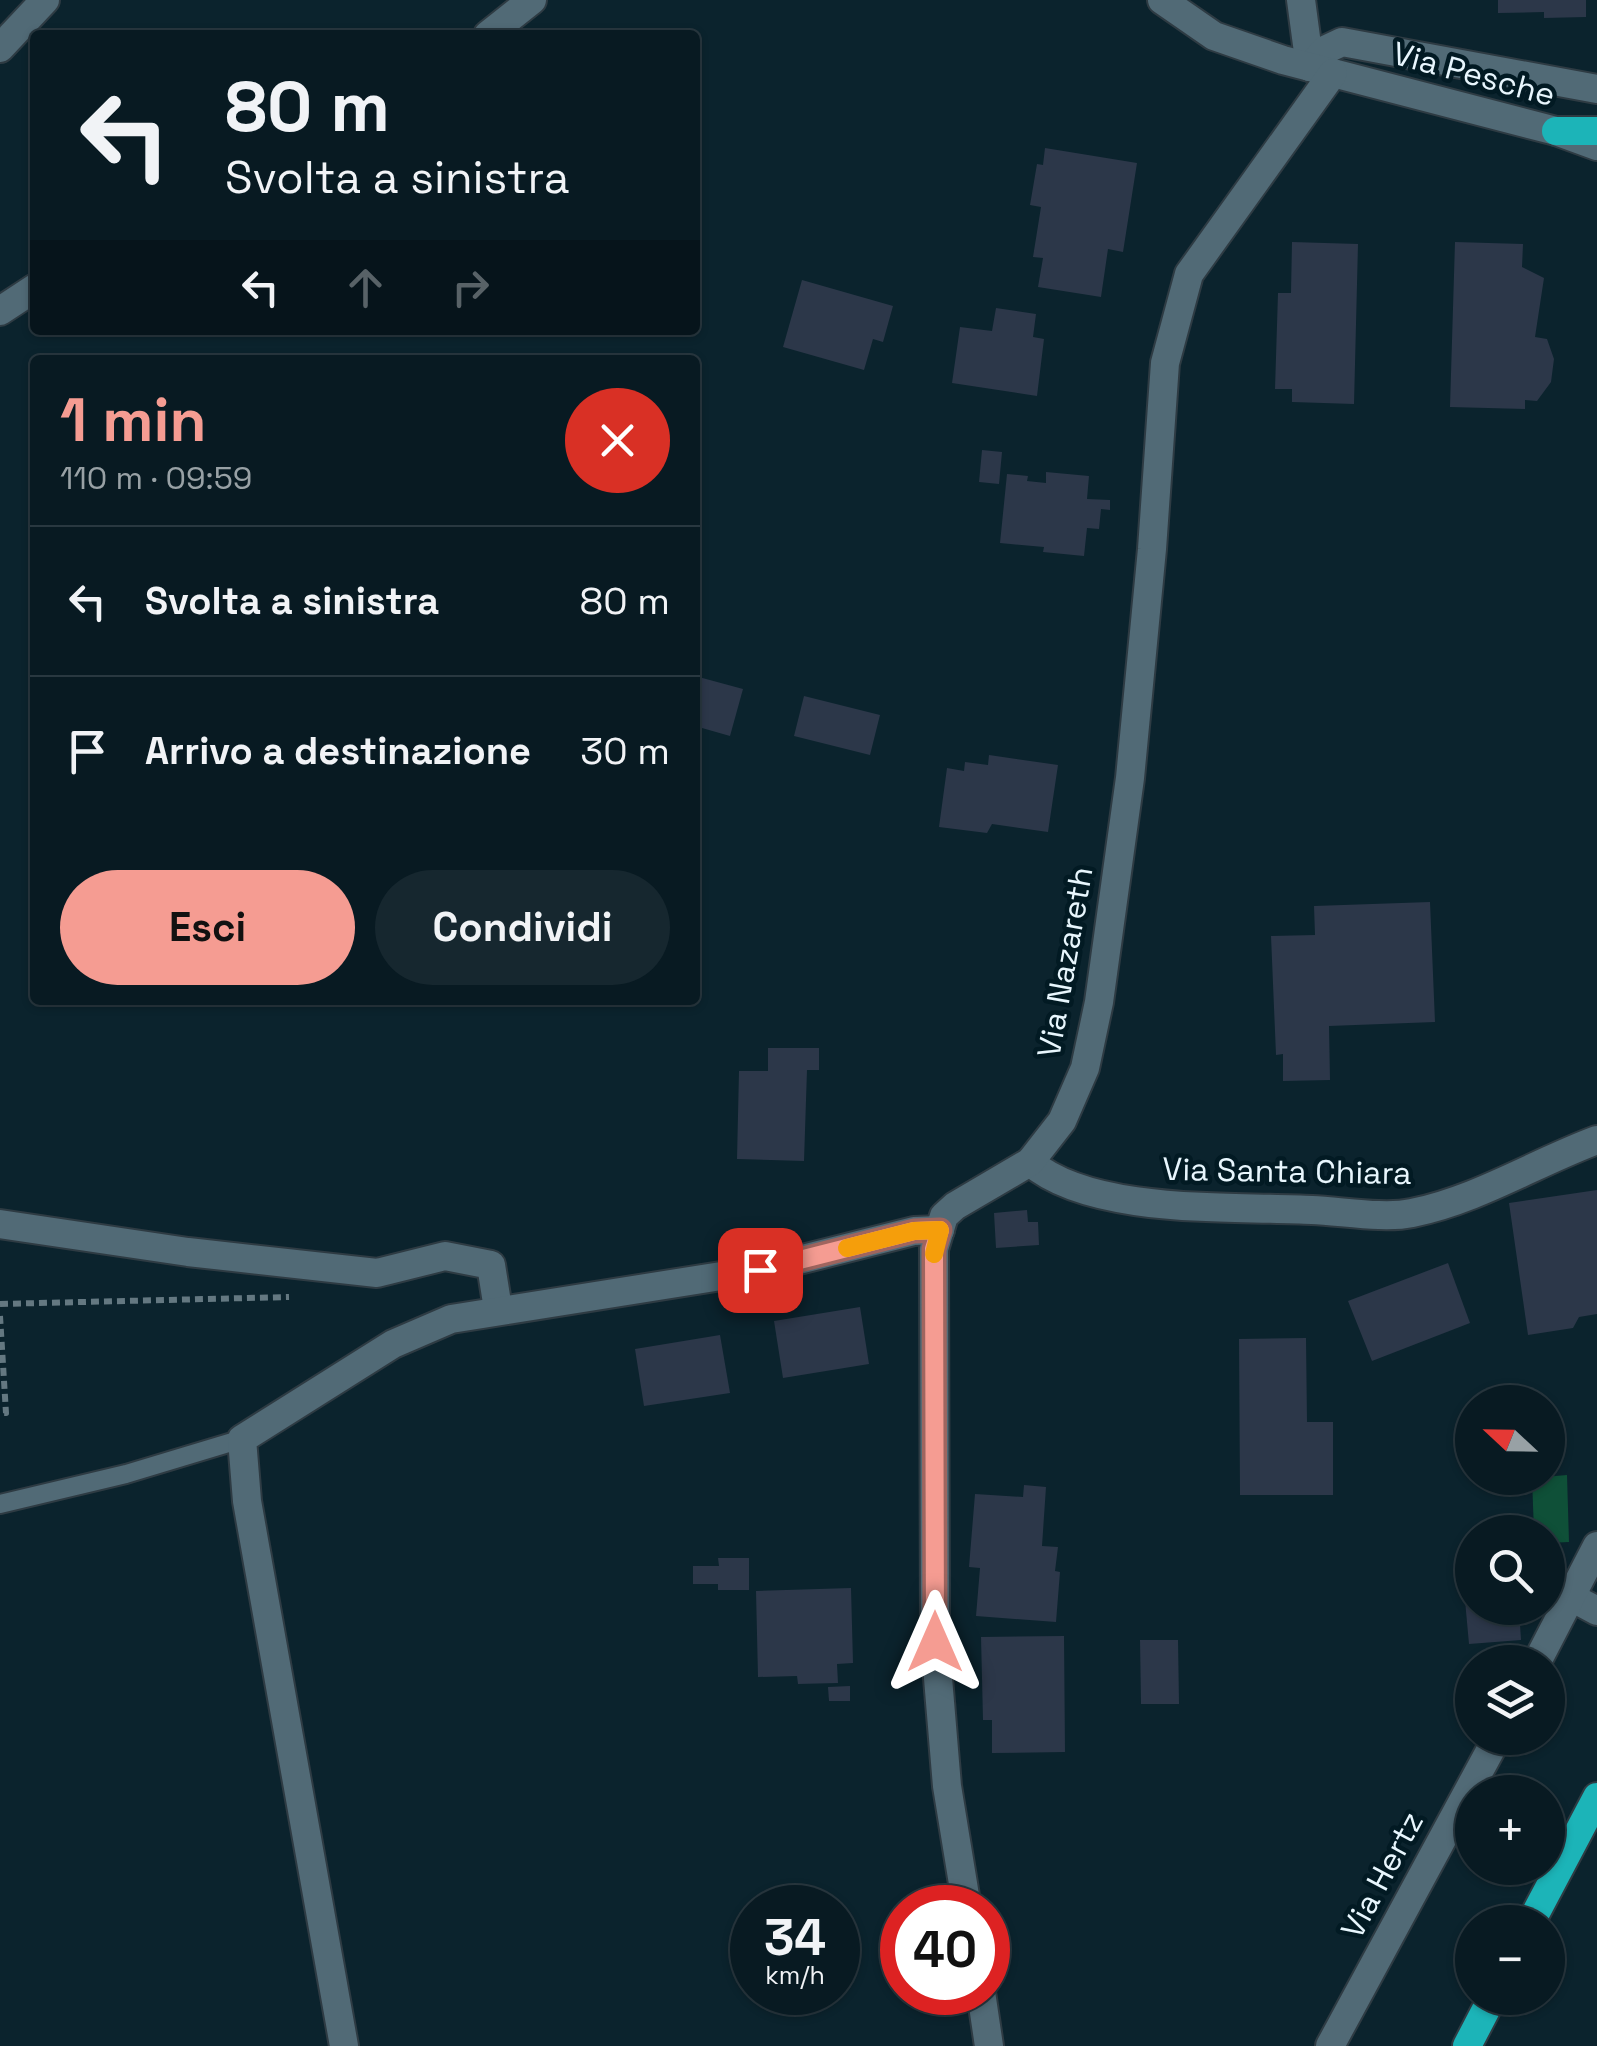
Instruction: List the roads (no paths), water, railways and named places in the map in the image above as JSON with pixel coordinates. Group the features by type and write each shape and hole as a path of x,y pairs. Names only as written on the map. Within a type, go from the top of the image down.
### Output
{"highway":[{"path":"1556,130 1597,131"},
{"path":"1540,1905 1597,1796"},
{"path":"1467,2046 1483,2015"}],"street":[{"path":"0,48 45,0"},
{"path":"494,30 532,0"},
{"name":"Via Pesche","path":"1162,0 1214,36 1321,70 1556,130 1597,146"},
{"path":"1302,0 1321,70"},
{"path":"1321,70 1326,50 1342,42 1597,89"},
{"name":"Via Nazareth","path":"940,1230 944,1216 955,1206 1030,1162 1062,1121 1086,1068 1130,778 1152,549 1164,363 1189,274 1321,70"},
{"path":"0,311 30,291"},
{"name":"Via Santa Chiara","path":"1030,1162 1045,1176 1073,1188 1142,1202 1408,1214 1474,1196 1597,1140"},
{"path":"0,1224 188,1252 377,1273 445,1256 491,1265 498,1309"},
{"path":"344,2046 247,1501 242,1439 393,1344 451,1319 760,1270 914,1231 940,1230 934,1249 935,1642 947,1786 963,1885"},
{"path":"1545,1645 1597,1546"},
{"path":"1571,1597 1597,1610"},
{"name":"Via Hertz","path":"1330,2046 1487,1755"},
{"path":"985,2015 990,2046"}],"lane":[{"path":"0,1504 126,1474 242,1439"}]}
